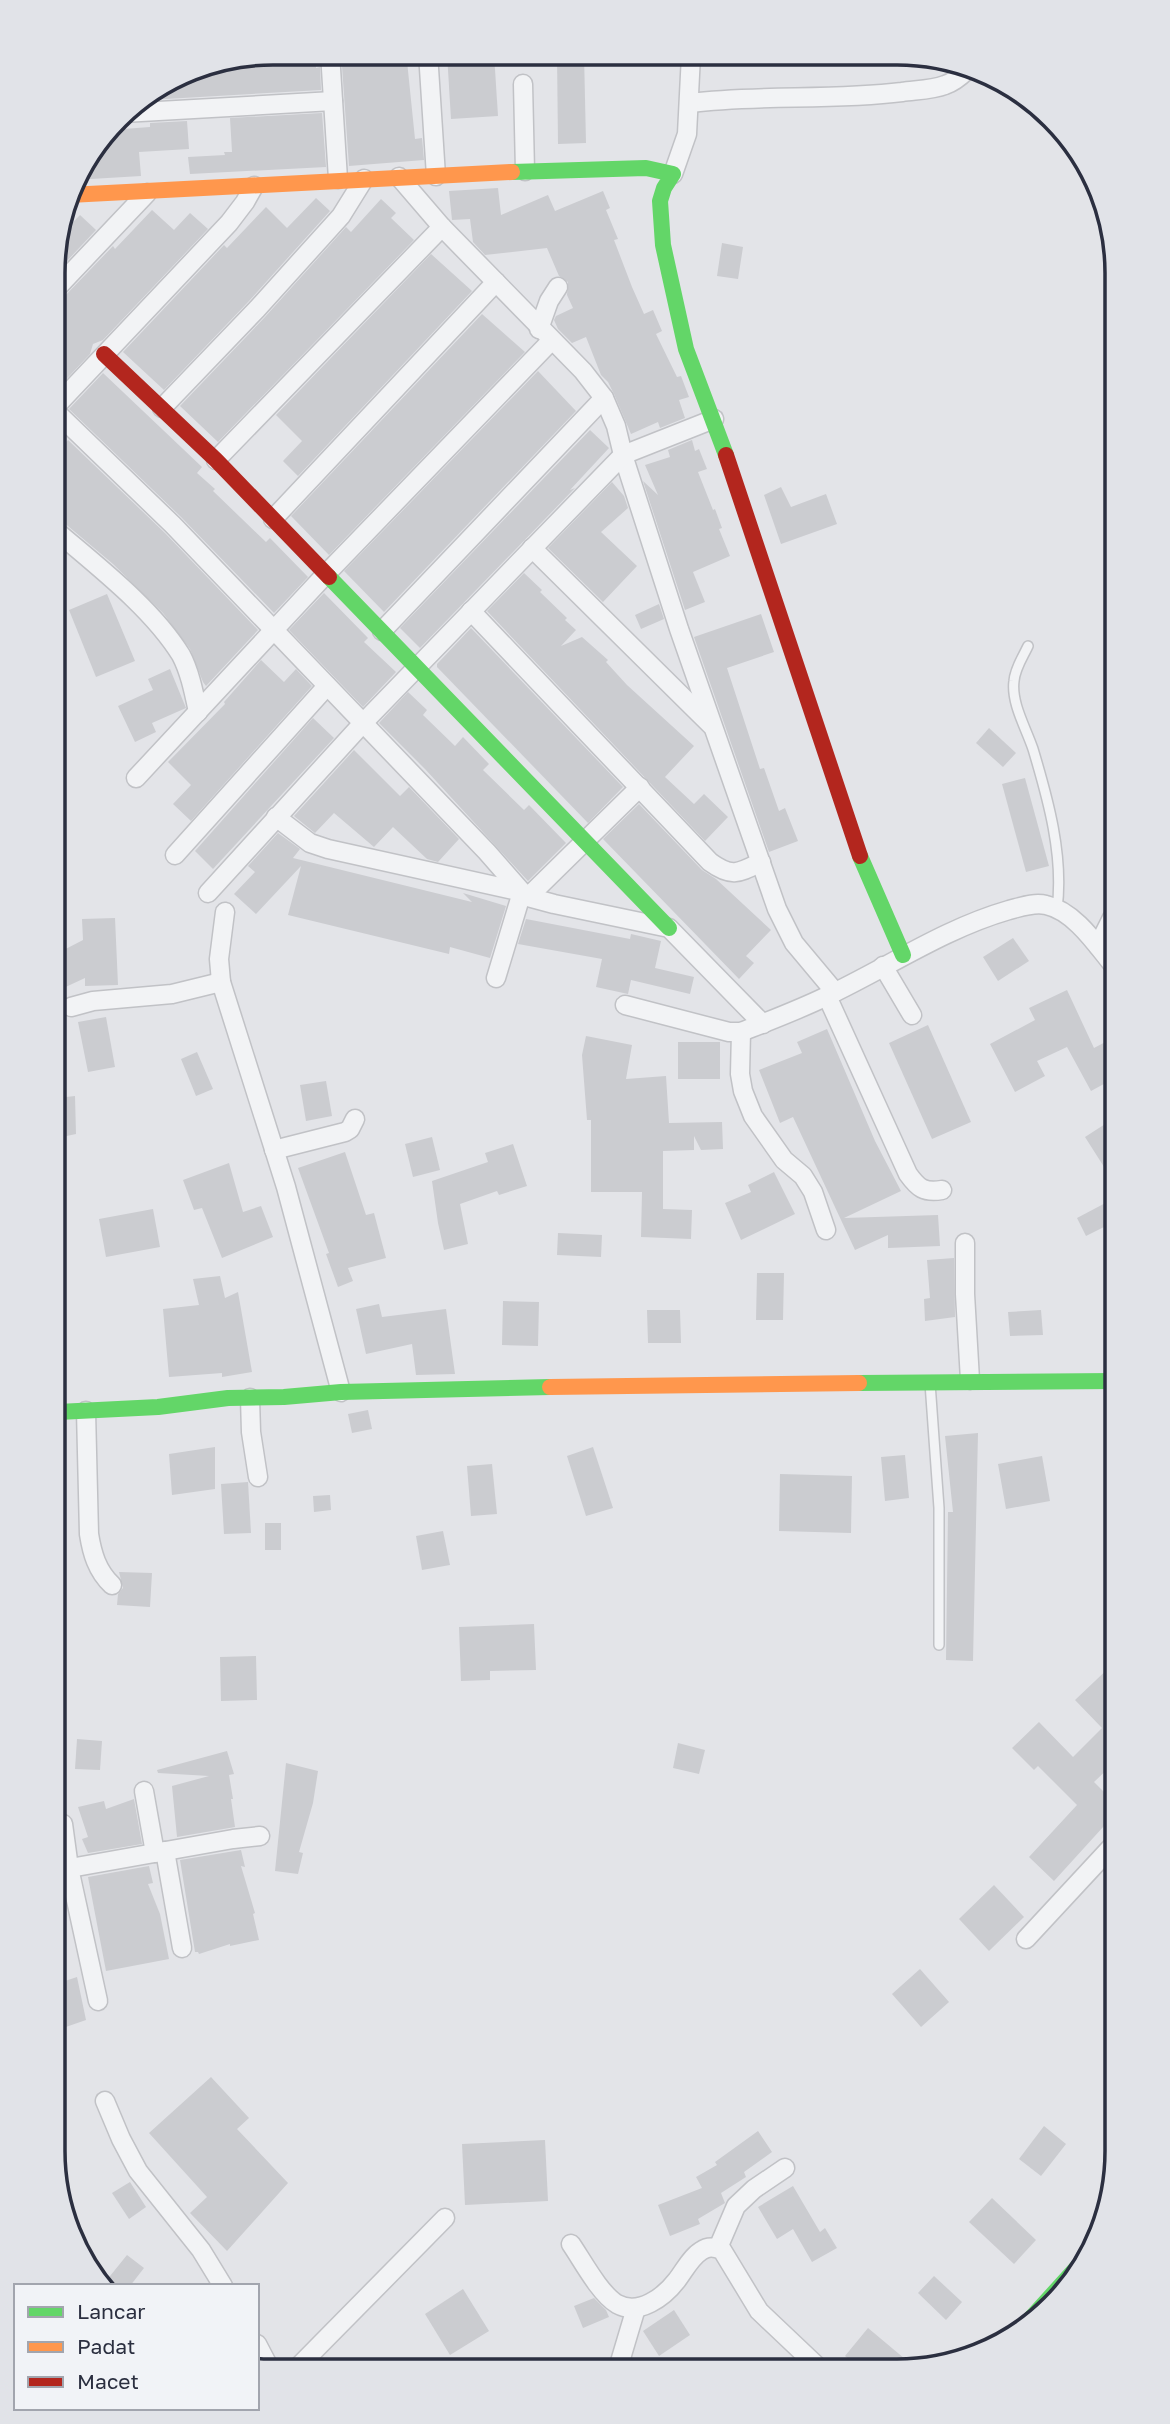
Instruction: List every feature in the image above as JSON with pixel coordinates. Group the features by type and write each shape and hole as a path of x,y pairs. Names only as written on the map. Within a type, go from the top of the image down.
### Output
{"street":[{"path":"331,65 338,179"},
{"path":"429,65 436,176"},
{"path":"691,65 687,134 660,201 663,245 686,349 714,419 864,870 903,956"},
{"path":"690,103 740,98 887,94 944,86 962,75"},
{"path":"523,84 525,171"},
{"path":"141,112 333,101"},
{"path":"80,195 525,171 646,168 673,174"},
{"path":"399,177 442,227 583,371 604,398 616,426 674,617 777,909 794,943 831,994 908,1174 917,1187 929,1192 942,1191"},
{"path":"162,408 341,216 364,179"},
{"path":"65,398 229,223 254,186"},
{"path":"65,278 147,192"},
{"path":"216,460 442,227"},
{"path":"273,519 496,282"},
{"path":"136,778 545,335 549,301 558,287"},
{"path":"104,354 216,460 763,1024"},
{"path":"382,631 604,398"},
{"path":"65,419 173,525 487,852 525,895"},
{"path":"208,893 363,723 623,455 714,419"},
{"path":"65,539 115,583 182,657 198,712"},
{"path":"532,548 713,727"},
{"path":"471,611 720,869 738,873 761,862"},
{"path":"175,855 327,686"},
{"path":"496,978 525,895 586,842 640,787"},
{"path":"276,817 303,839 319,846 668,928"},
{"path":"625,1005 729,1032 741,1032 831,994 986,917 1027,905 1045,904 1057,909 1077,924 1105,955"},
{"path":"225,912 220,944 221,982 308,1265 341,1392"},
{"path":"1098,946 1105,932"},
{"path":"883,966 912,1015"},
{"path":"71,1007 93,1001 172,994 221,982"},
{"path":"741,1032 740,1074 743,1091 753,1116 784,1160 794,1166 808,1184 826,1230"},
{"path":"274,1150 345,1132 350,1129 355,1119"},
{"path":"965,1244 970,1380"},
{"path":"65,1412 341,1392 673,1384 1105,1381"},
{"path":"250,1398 251,1432 258,1477"},
{"path":"86,1410 89,1534 92,1552 99,1568 112,1584"},
{"path":"144,1791 182,1948"},
{"path":"65,1869 260,1836"},
{"path":"1026,1939 1105,1854"},
{"path":"65,1873 98,2001"},
{"path":"105,2101 138,2171 201,2250 222,2284"},
{"path":"718,2248 736,2206 754,2189 785,2168"},
{"path":"306,2359 446,2218"},
{"path":"571,2244 604,2291 616,2303 636,2308 661,2297 697,2253 704,2249 718,2248 731,2263 740,2283 759,2311 810,2359"},
{"path":"621,2359 636,2308"}],"lane":[{"path":"1028,646 1013,682 1046,797 1058,866 1060,887 1057,909"},
{"path":"929,1381 939,1508 939,1645"}],"building":[{"path":"273,65 320,67 321,90 158,99 181,86 219,72"},
{"path":"407,65 415,139 422,138 424,160 349,166 342,66"},
{"path":"448,65 495,65 498,116 451,119"},
{"path":"557,65 584,65 586,143 558,144"},
{"path":"322,113 326,167 190,174 188,157 225,155 224,152 232,152 230,118"},
{"path":"187,121 189,149 139,152 141,176 87,179 100,157 123,129 150,127 150,123"},
{"path":"498,188 501,215 548,195 555,211 603,191 610,208 606,210 618,239 614,240 632,287 644,314 653,310 662,331 656,334 677,377 681,376 689,397 679,400 685,418 660,428 658,422 631,434 608,382 601,375 586,337 572,343 558,329 554,320 556,316 573,308 567,295 568,282 559,276 547,248 485,255 473,242 470,219 452,220 449,191"},
{"path":"316,198 330,211 164,390 123,352 224,245 227,248 266,207 287,228"},
{"path":"381,199 396,213 391,218 414,240 218,442 180,406 346,227 351,232"},
{"path":"152,210 174,230 190,213 208,229 103,340 93,344 90,354 65,380 65,296 113,246 115,249"},
{"path":"80,215 96,230 66,262 65,259 71,224"},
{"path":"722,243 743,247 738,279 717,276"},
{"path":"431,254 472,291 298,476 283,461 302,441 276,415"},
{"path":"482,314 525,352 329,555 291,516"},
{"path":"538,371 576,411 384,612 344,571"},
{"path":"103,373 202,467 197,473 215,489 213,491 266,542 270,538 308,577 274,613 181,517 69,409"},
{"path":"590,430 609,448 570,490 575,488 420,648 400,628"},
{"path":"68,440 165,533 258,630 206,686 190,649 163,613 113,564 65,524 65,443"},
{"path":"692,440 695,451 699,449 707,469 698,472 713,510 715,509 722,528 719,529 730,556 693,572 705,602 685,610 643,481 658,495 645,465 670,457 668,450"},
{"path":"612,482 624,496 628,508 601,532 637,566 603,602 548,548"},
{"path":"781,487 791,507 826,494 837,524 781,544 764,495"},
{"path":"524,573 576,630 561,646 582,637 608,660 606,662 627,685 694,746 665,777 694,804 704,794 728,817 705,841 487,611"},
{"path":"324,593 368,638 364,642 396,672 363,707 289,630"},
{"path":"107,594 135,661 96,677 69,610"},
{"path":"659,604 664,619 641,629 635,615"},
{"path":"761,614 774,652 727,668 760,769 764,768 779,811 785,808 798,841 769,852 694,637"},
{"path":"471,628 623,787 588,823 437,667"},
{"path":"261,660 284,682 296,669 312,686 191,821 173,804 191,785 168,762 225,704"},
{"path":"170,669 186,708 152,723 156,732 135,742 118,706 153,690 148,679"},
{"path":"408,692 427,710 423,715 455,746 463,737 489,764 483,770 524,810 529,805 566,843 528,881 379,723"},
{"path":"313,718 334,738 213,869 195,851"},
{"path":"989,728 1016,753 1003,767 976,743"},
{"path":"354,750 400,796 409,787 459,839 438,862 427,859 393,827 374,847 334,813 315,833 294,816"},
{"path":"1025,778 1049,866 1026,872 1002,784"},
{"path":"639,804 702,870 716,879 771,930 746,956 754,963 739,979 603,839"},
{"path":"278,833 300,849 293,858 472,902 463,893 506,906 490,958 450,947 449,954 288,915 301,866 256,914 234,894 255,872 248,866"},
{"path":"115,918 118,985 85,986 85,978 65,987 65,949 83,940 82,919"},
{"path":"526,919 630,939 631,934 661,941 655,968 694,977 690,994 631,980 628,994 596,987 602,959 518,944"},
{"path":"1013,938 1029,961 998,981 983,957"},
{"path":"1067,990 1094,1048 1105,1042 1105,1083 1091,1091 1067,1047 1037,1061 1045,1076 1015,1092 990,1044 1035,1020 1029,1008"},
{"path":"106,1017 115,1067 88,1072 78,1022"},
{"path":"928,1025 971,1122 932,1139 889,1043"},
{"path":"827,1029 875,1141 901,1191 844,1218 938,1215 940,1246 888,1248 888,1235 855,1250 793,1117 780,1123 759,1070 802,1053 797,1042"},
{"path":"586,1036 632,1045 626,1079 666,1076 669,1123 722,1122 723,1149 701,1150 694,1136 694,1150 663,1151 663,1209 692,1210 691,1239 641,1237 642,1192 591,1192 591,1120 587,1120 582,1055"},
{"path":"678,1042 720,1042 720,1079 678,1079"},
{"path":"197,1052 213,1089 196,1096 181,1059"},
{"path":"326,1081 332,1116 306,1121 300,1085"},
{"path":"75,1096 76,1134 65,1136 65,1097"},
{"path":"1105,1124 1105,1168 1085,1137"},
{"path":"432,1137 440,1170 413,1177 405,1144"},
{"path":"513,1144 527,1186 499,1195 497,1191 460,1204 468,1244 444,1250 432,1181 488,1162 485,1153"},
{"path":"345,1152 366,1215 374,1213 386,1258 348,1268 353,1281 338,1287 326,1254 329,1253 298,1168"},
{"path":"229,1163 243,1212 261,1206 273,1237 222,1258 202,1208 194,1210 183,1180"},
{"path":"774,1172 795,1214 741,1240 725,1203 751,1192 748,1185"},
{"path":"1105,1203 1105,1226 1086,1236 1077,1218"},
{"path":"153,1209 160,1247 106,1257 99,1219"},
{"path":"558,1233 602,1235 601,1257 557,1255"},
{"path":"954,1258 955,1317 925,1321 924,1299 930,1298 927,1260"},
{"path":"757,1273 784,1273 783,1320 756,1320"},
{"path":"220,1276 225,1298 238,1292 252,1372 222,1377 222,1373 169,1377 163,1309 199,1305 193,1279"},
{"path":"503,1301 539,1302 538,1346 502,1345"},
{"path":"379,1304 382,1317 446,1309 455,1374 416,1375 412,1344 366,1354 356,1309"},
{"path":"647,1310 680,1310 681,1343 648,1343"},
{"path":"1041,1310 1043,1335 1010,1336 1008,1312"},
{"path":"368,1410 372,1429 352,1433 348,1414"},
{"path":"978,1433 973,1661 946,1660 948,1512 953,1512 945,1436"},
{"path":"215,1447 215,1489 172,1495 169,1454"},
{"path":"593,1447 613,1508 586,1516 567,1456"},
{"path":"905,1455 909,1498 885,1501 881,1457"},
{"path":"1042,1456 1050,1501 1006,1509 998,1464"},
{"path":"492,1464 497,1514 471,1516 467,1466"},
{"path":"780,1474 852,1476 851,1533 779,1531"},
{"path":"248,1482 251,1533 224,1534 221,1484"},
{"path":"330,1495 331,1510 314,1512 313,1496"},
{"path":"265,1523 281,1523 281,1550 265,1550"},
{"path":"443,1531 450,1565 422,1570 416,1536"},
{"path":"119,1572 152,1573 150,1607 117,1605 118,1594 123,1588"},
{"path":"534,1624 536,1670 490,1671 490,1680 461,1681 459,1627"},
{"path":"256,1656 257,1700 221,1701 220,1657"},
{"path":"1105,1672 1105,1772 1094,1782 1105,1793 1105,1827 1054,1881 1029,1857 1077,1805 1038,1766 1034,1770 1012,1748 1039,1722 1073,1757 1102,1728 1075,1700"},
{"path":"77,1739 102,1741 100,1770 75,1769"},
{"path":"678,1743 705,1750 699,1774 673,1768"},
{"path":"227,1751 234,1774 229,1775 235,1827 177,1837 172,1786 209,1776 158,1773 157,1770"},
{"path":"286,1763 318,1771 313,1803 299,1852 303,1853 298,1874 275,1871"},
{"path":"134,1799 142,1844 88,1853 82,1839 88,1837 78,1807 104,1801 106,1809"},
{"path":"241,1850 245,1867 241,1866 255,1913 253,1914 259,1940 230,1944 199,1954 195,1952 180,1860"},
{"path":"149,1866 153,1883 148,1884 160,1914 169,1959 106,1971 88,1877"},
{"path":"994,1885 1024,1917 989,1951 959,1919"},
{"path":"920,1969 949,2002 921,2027 892,1994"},
{"path":"77,1977 86,2020 65,2027 65,1981"},
{"path":"211,2077 249,2118 237,2129 288,2183 227,2251 190,2213 207,2197 149,2133"},
{"path":"1044,2126 1066,2144 1041,2176 1019,2159"},
{"path":"758,2131 772,2152 744,2172 746,2177 721,2193 725,2203 698,2219 700,2224 670,2236 658,2205 702,2188 696,2177 717,2165 715,2162"},
{"path":"545,2140 548,2201 465,2205 462,2144"},
{"path":"130,2182 146,2207 129,2219 112,2193"},
{"path":"793,2186 820,2232 825,2228 837,2248 812,2262 793,2229 777,2239 758,2207"},
{"path":"992,2198 1036,2240 1014,2264 969,2222"},
{"path":"127,2255 144,2268 132,2284 113,2284 108,2278"},
{"path":"934,2276 962,2302 946,2320 918,2293"},
{"path":"463,2289 489,2331 450,2355 425,2314"},
{"path":"594,2298 609,2317 583,2328 574,2306"},
{"path":"674,2310 690,2335 659,2356 643,2331"},
{"path":"868,2328 904,2358 849,2359 845,2356"}],"traffic: fast":[{"path":"512,172 646,168 673,174 660,201 663,245 686,349 726,455"},
{"path":"329,577 669,928"},
{"path":"860,856 903,955"},
{"path":"859,1383 1105,1381"},
{"path":"65,1412 341,1392 550,1387"}],"traffic: slow":[{"path":"81,194 512,172"},
{"path":"550,1387 859,1383"}],"traffic: jam":[{"path":"104,354 216,460 329,577"},
{"path":"726,455 860,856"}]}
